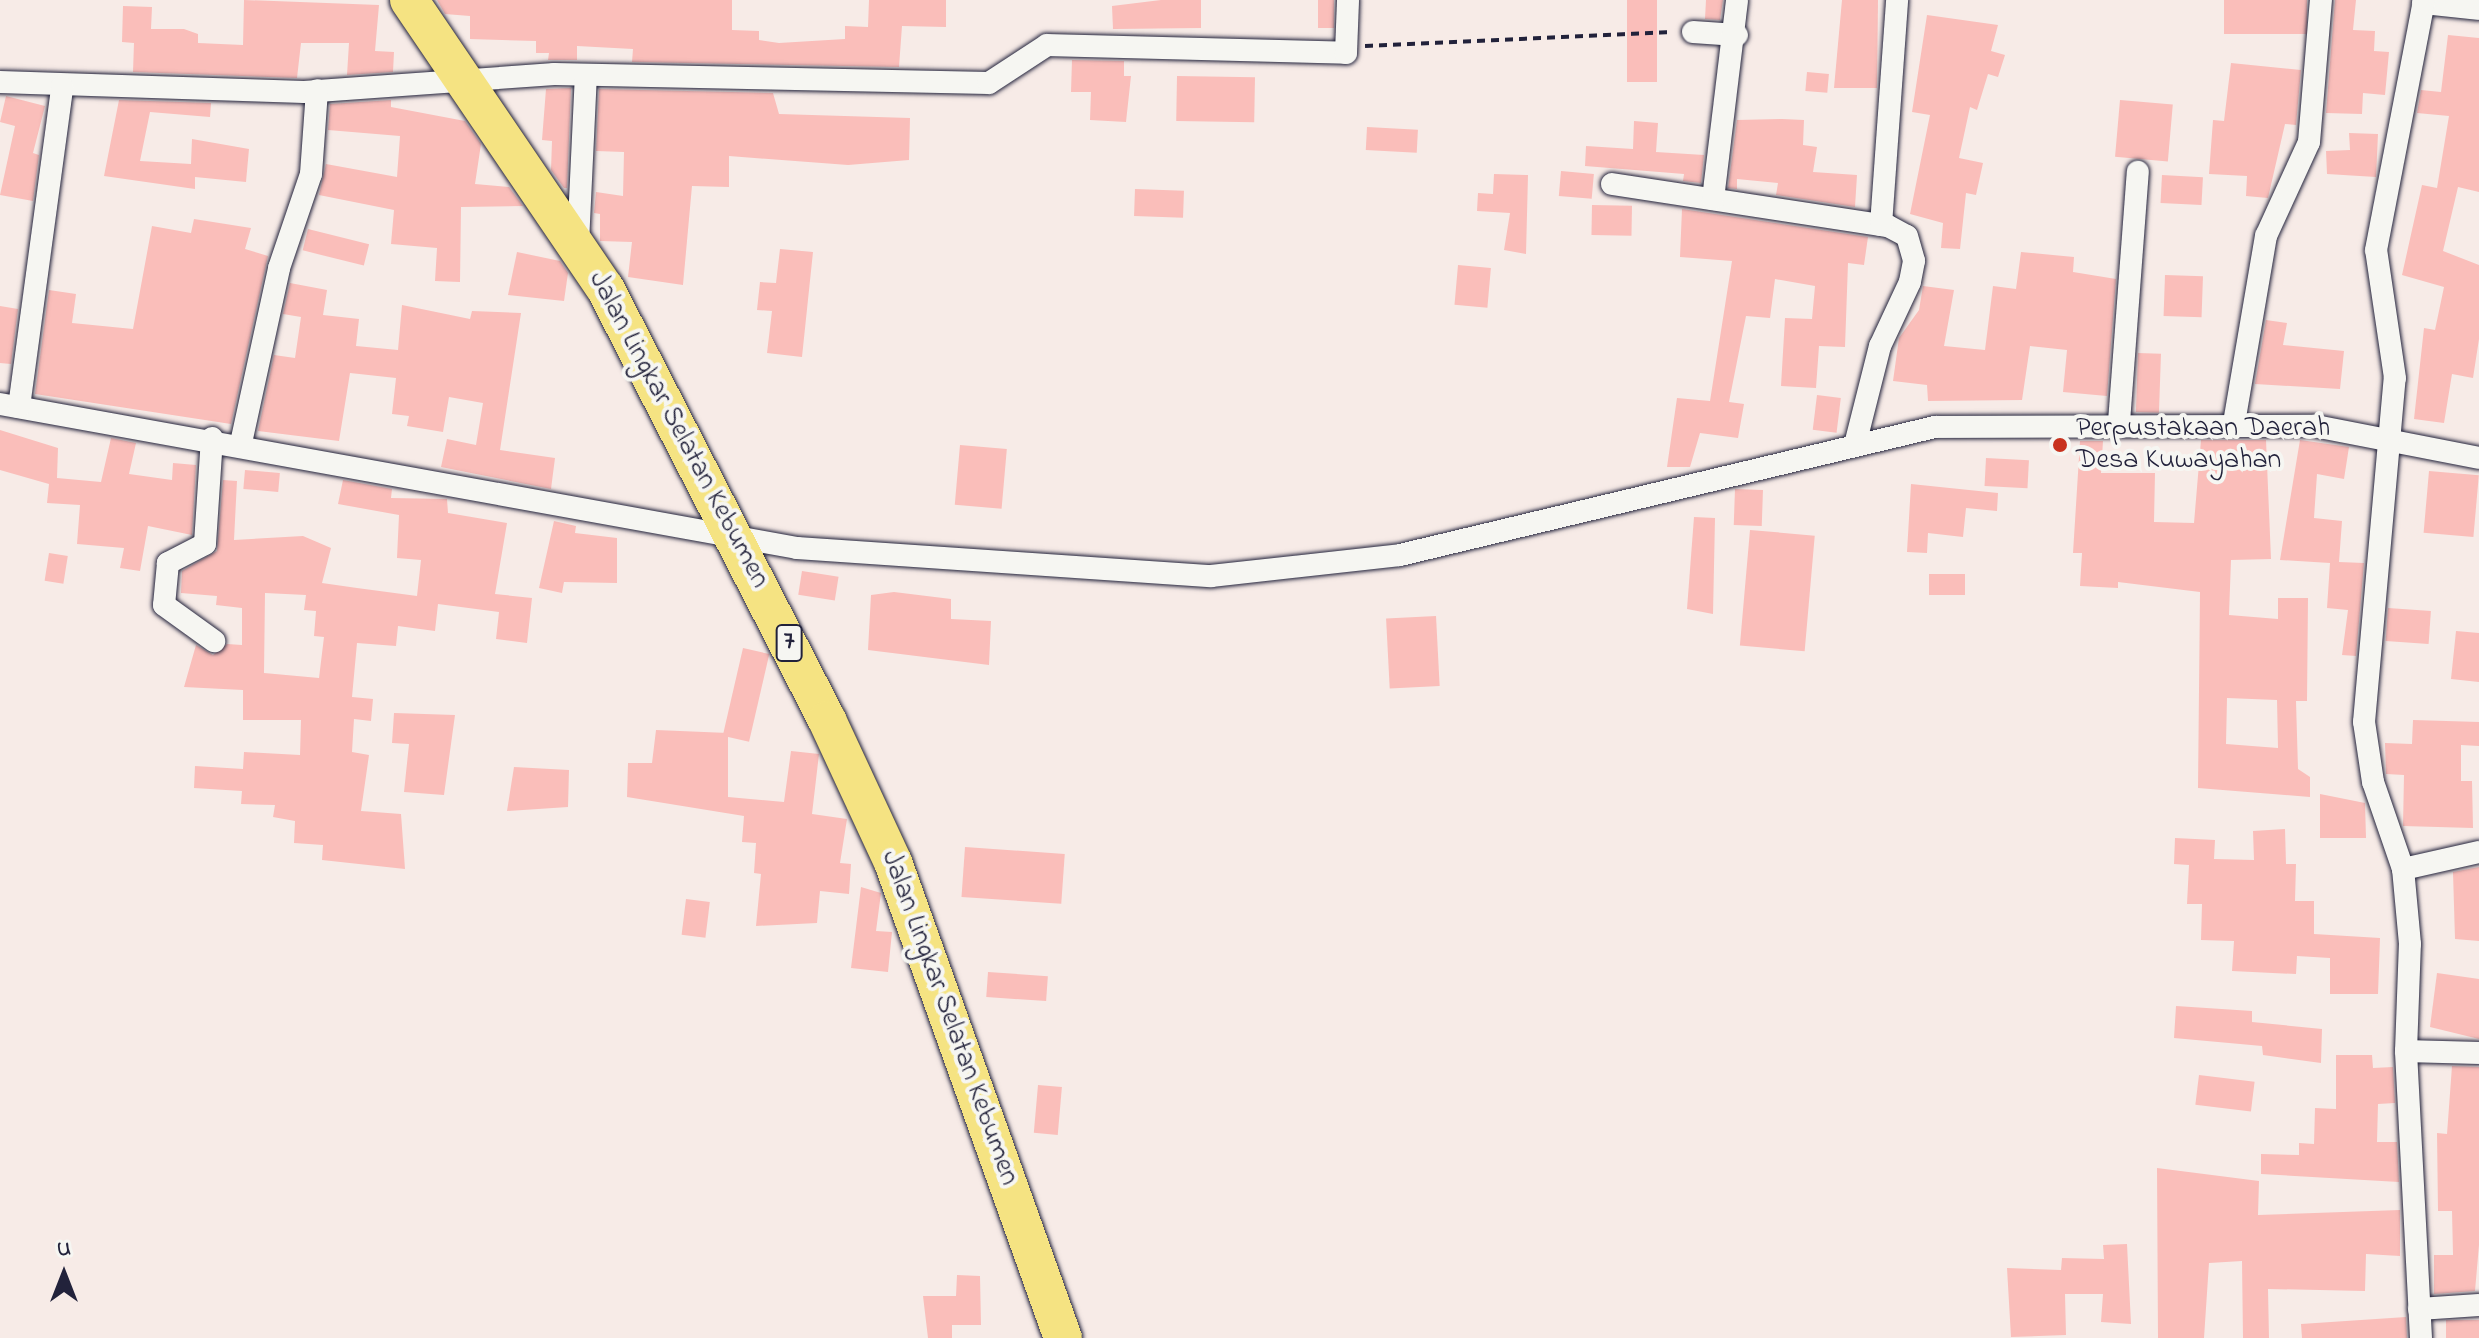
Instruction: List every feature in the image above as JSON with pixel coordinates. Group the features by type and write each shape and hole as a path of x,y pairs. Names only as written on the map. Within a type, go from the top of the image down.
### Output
{"highway":[{"name":"Jalan Lingkar Selatan Kebumen","path":"409,0 469,79 578,243 737,538 893,862 1063,1338"}],"street":[{"path":"0,82 62,87 317,90 469,79 586,75 989,83 1047,45 1280,55 1341,54 1347,48 1348,0"},
{"path":"1713,199 1737,35 1737,0"},
{"path":"1881,225 1897,0"},
{"path":"2234,423 2266,236 2309,142 2321,0"},
{"path":"2421,1338 2406,1051 2410,944 2403,869 2373,782 2364,722 2392,442 2392,341 2376,250 2424,2 2479,9"},
{"path":"1693,32 1737,35"},
{"path":"578,243 586,75"},
{"path":"62,87 10,405 241,443 737,538 1109,573 1285,570 1400,555 1935,427 2119,422 2315,426 2479,458"},
{"path":"241,443 279,268 311,174 317,90"},
{"path":"2119,422 2138,172"},
{"path":"1612,184 1881,225 1907,236 1914,261 1880,346 1855,445"},
{"path":"212,438 205,544 166,565 164,605 214,641"},
{"path":"2403,869 2479,852"},
{"path":"2406,1051 2479,1053"},
{"path":"2419,1309 2479,1305"}],"path":[{"path":"1347,48 1574,31 1693,32"}],"building":[{"path":"244,0 379,5 375,51 394,52 393,72 347,75 349,43 301,43 297,78 133,72 134,43 122,42 123,6 152,7 151,29 184,29 198,34 198,43 243,45"},
{"path":"437,0 732,0 732,30 759,31 759,40 779,43 845,39 845,26 868,27 869,0 946,0 946,27 902,26 899,67 632,62 633,49 577,46 577,60 548,60 549,53 536,53 536,41 470,39 470,16 445,14"},
{"path":"1161,0 1201,0 1201,28 1113,29 1112,6"},
{"path":"1318,0 1334,0 1334,28 1318,28"},
{"path":"1627,0 1657,0 1657,82 1627,82"},
{"path":"1706,0 1723,0 1720,20 1705,19"},
{"path":"1842,0 1878,0 1877,88 1834,88"},
{"path":"2224,0 2307,0 2307,34 2224,34"},
{"path":"2335,0 2356,0 2353,30 2375,31 2374,51 2389,52 2385,95 2363,93 2362,114 2326,113"},
{"path":"1927,15 1998,25 1991,51 2005,55 1998,77 1988,74 1977,110 1970,107 1959,158 1983,163 1976,195 1966,193 1960,249 1941,248 1943,223 1910,214 1930,115 1912,112"},
{"path":"2448,35 2479,38 2479,192 2458,187 2443,251 2479,265 2479,339 2473,378 2452,374 2444,423 2414,419 2424,328 2435,330 2444,287 2402,275 2422,185 2437,188 2449,116 2417,113 2421,90 2441,92"},
{"path":"1072,60 1124,61 1124,76 1131,76 1126,122 1090,120 1091,92 1071,92"},
{"path":"2231,63 2301,70 2296,125 2285,124 2268,198 2246,196 2247,176 2209,174 2213,120 2224,121"},
{"path":"1807,72 1829,74 1827,93 1805,91"},
{"path":"1177,76 1255,77 1254,122 1176,121"},
{"path":"571,88 567,188 564,188 551,170 552,141 542,140 546,89"},
{"path":"599,89 773,93 779,114 910,118 909,160 848,165 729,156 729,187 692,186 683,285 628,277 632,242 600,241 600,214 594,213 596,192 623,196 624,152 596,151"},
{"path":"6,96 45,106 33,153 39,155 33,201 0,195 15,126 0,122"},
{"path":"119,100 211,103 210,117 150,112 140,161 191,164 192,139 249,149 246,182 195,177 195,189 104,176"},
{"path":"391,100 391,107 465,121 481,144 475,184 509,187 523,206 461,207 460,282 435,281 437,248 391,244 394,210 319,195 326,164 397,177 400,136 328,130 330,104"},
{"path":"2120,100 2173,105 2168,161 2115,157"},
{"path":"1737,120 1804,120 1803,145 1817,147 1813,172 1857,175 1855,207 1776,195 1778,183 1737,179 1737,189 1728,188"},
{"path":"1634,121 1658,123 1656,152 1704,155 1701,183 1683,181 1684,174 1585,166 1586,146 1633,149"},
{"path":"1367,127 1418,130 1417,153 1366,150"},
{"path":"2349,133 2378,134 2376,177 2327,174 2326,151 2350,150"},
{"path":"1561,171 1594,174 1592,199 1559,196"},
{"path":"1494,174 1528,175 1526,254 1504,250 1510,213 1477,211 1478,193 1493,194"},
{"path":"2162,175 2203,177 2201,205 2161,203"},
{"path":"1135,189 1184,191 1183,218 1134,216"},
{"path":"1592,205 1632,206 1631,236 1591,235"},
{"path":"1682,209 1868,237 1864,265 1848,263 1845,347 1819,346 1816,388 1781,386 1785,318 1812,319 1815,286 1775,279 1770,318 1746,316 1729,402 1744,404 1738,438 1700,433 1690,467 1667,467 1677,398 1710,401 1732,261 1680,257"},
{"path":"194,219 251,228 245,249 268,256 231,424 35,394 49,290 76,294 72,323 133,329 152,226 191,233"},
{"path":"308,229 369,244 364,266 303,250"},
{"path":"780,249 813,252 802,357 767,353 772,311 757,310 760,282 776,283"},
{"path":"517,252 560,261 568,273 564,301 508,295"},
{"path":"2021,252 2074,257 2073,272 2116,279 2107,396 2063,392 2067,350 2030,346 2022,400 1928,401 1927,385 1893,381 1899,338 1919,310 1923,286 1954,290 1944,346 1985,350 1993,286 2016,289"},
{"path":"1458,265 1491,268 1487,308 1455,305"},
{"path":"2165,275 2203,276 2202,317 2164,316"},
{"path":"290,283 327,290 323,315 359,319 356,346 398,350 402,305 470,319 472,311 521,313 500,450 555,458 551,489 441,467 447,439 476,445 483,403 449,397 443,432 407,426 409,416 392,414 396,378 350,373 339,441 258,431 274,355 295,358 301,317 283,314"},
{"path":"0,306 18,309 11,364 0,363"},
{"path":"2266,320 2287,323 2283,345 2344,351 2340,389 2255,384"},
{"path":"2138,353 2161,354 2159,413 2136,412"},
{"path":"1817,395 1841,398 1837,433 1813,430"},
{"path":"0,430 58,448 57,478 101,482 111,438 136,443 129,474 172,480 173,463 196,465 192,535 148,526 140,571 120,568 124,548 77,544 80,505 47,503 49,484 0,470"},
{"path":"2201,440 2266,440 2271,559 2231,560 2229,615 2278,619 2278,598 2308,598 2307,701 2296,701 2298,769 2310,777 2310,797 2198,788 2200,592 2118,582 2118,588 2080,586 2082,553 2073,553 2080,441 2103,441 2101,473 2155,473 2154,522 2194,523","holes":["2227,698 2277,700 2278,748 2226,744"]},
{"path":"2300,440 2349,447 2344,479 2317,474 2314,518 2342,521 2339,562 2364,563 2356,656 2342,655 2348,610 2327,608 2330,563 2280,560"},
{"path":"960,445 1007,449 1002,509 955,505"},
{"path":"1986,458 2029,460 2027,488 1985,486"},
{"path":"245,470 280,473 278,492 243,489"},
{"path":"2429,471 2479,475 2473,537 2424,533"},
{"path":"223,480 237,481 234,540 303,536 331,548 322,583 417,596 421,560 397,558 399,515 338,504 343,480 392,489 391,498 447,499 448,513 507,523 495,594 532,598 527,643 496,639 499,612 438,604 435,631 398,626 396,646 357,643 352,697 373,699 371,721 354,719 352,752 369,755 361,811 401,814 405,869 322,860 323,845 294,843 295,821 273,817 275,805 241,804 242,791 194,788 195,766 243,769 244,752 300,755 301,720 243,720 243,690 184,687 196,645 213,655 227,644 242,645 242,608 216,605 217,596 181,593 182,571 217,551","holes":["265,593 306,595 304,610 316,611 314,636 324,637 319,678 264,673"]},
{"path":"1911,484 1998,493 1997,511 1966,508 1963,537 1928,533 1927,553 1907,552"},
{"path":"1735,489 1763,490 1762,526 1734,525"},
{"path":"1694,517 1715,518 1713,614 1687,609"},
{"path":"554,521 576,526 575,533 617,538 617,583 564,582 562,593 539,588"},
{"path":"1750,530 1815,536 1805,651 1740,646"},
{"path":"49,553 68,556 63,584 45,581"},
{"path":"802,571 839,577 835,600 798,595"},
{"path":"1929,574 1965,574 1965,595 1929,595"},
{"path":"894,592 951,599 951,619 991,621 989,665 868,650 871,595"},
{"path":"2388,608 2431,611 2429,644 2386,641"},
{"path":"1436,616 1440,686 1390,689 1386,619"},
{"path":"2456,631 2479,633 2479,682 2451,679"},
{"path":"743,648 769,654 749,742 723,736"},
{"path":"394,713 455,715 444,795 404,792 409,744 392,743"},
{"path":"2413,720 2479,722 2479,746 2461,745 2461,781 2472,781 2473,828 2403,826 2404,775 2386,774 2385,743 2412,744"},
{"path":"656,730 728,733 728,797 784,802 791,751 819,754 812,814 847,819 840,863 851,864 849,894 820,891 817,923 756,926 761,874 754,873 756,843 742,842 744,816 627,797 628,763 652,763"},
{"path":"514,767 569,770 568,807 507,811"},
{"path":"2320,794 2365,803 2366,838 2320,838"},
{"path":"2285,829 2286,864 2296,864 2295,901 2314,901 2314,934 2380,938 2378,994 2330,994 2330,958 2297,956 2296,974 2232,971 2234,941 2201,940 2202,904 2187,904 2189,865 2174,864 2175,838 2215,840 2214,859 2254,860 2253,831"},
{"path":"965,847 1065,854 1061,904 962,897"},
{"path":"2479,867 2479,941 2455,939 2453,872"},
{"path":"861,887 881,893 876,931 892,932 888,972 851,968"},
{"path":"686,899 710,902 705,938 682,935"},
{"path":"988,972 1048,976 1046,1001 986,997"},
{"path":"2437,973 2479,979 2479,1039 2430,1027"},
{"path":"2176,1006 2252,1011 2252,1022 2322,1029 2321,1063 2263,1055 2262,1046 2174,1038"},
{"path":"2336,1055 2372,1055 2373,1068 2393,1067 2395,1103 2378,1104 2377,1142 2397,1142 2399,1182 2261,1174 2261,1154 2299,1155 2299,1143 2314,1144 2315,1108 2336,1109"},
{"path":"2452,1066 2479,1067 2479,1245 2475,1291 2434,1294 2434,1255 2453,1255 2452,1211 2438,1211 2437,1133 2447,1134"},
{"path":"2199,1075 2255,1082 2251,1112 2195,1105"},
{"path":"1038,1085 1062,1087 1058,1135 1034,1133"},
{"path":"2157,1168 2259,1181 2258,1215 2400,1210 2400,1256 2366,1254 2365,1291 2268,1289 2269,1338 2243,1338 2242,1261 2209,1263 2204,1338 2158,1338"},
{"path":"2127,1244 2131,1324 2101,1322 2103,1294 2065,1294 2066,1335 2011,1337 2007,1268 2061,1270 2062,1258 2104,1259 2103,1245"},
{"path":"957,1275 980,1276 981,1325 952,1325 952,1338 928,1338 923,1296 956,1296"},
{"path":"2406,1317 2407,1338 2302,1338 2301,1324"},
{"path":"2446,1320 2479,1320 2479,1338 2446,1338"}],"place":[{"name":"Perpustakaan Daerah Desa Kuwayahan","path":"2060,445"}]}
